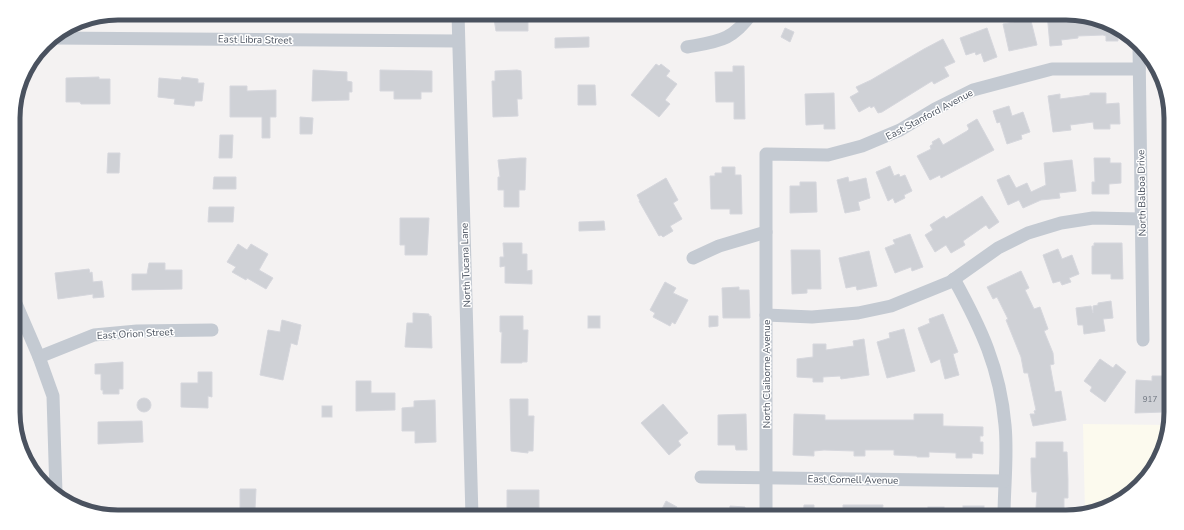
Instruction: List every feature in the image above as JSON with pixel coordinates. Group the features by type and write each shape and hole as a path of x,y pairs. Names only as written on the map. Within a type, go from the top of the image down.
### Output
{"street":[{"name":"North Tucana Lane","path":"458,20 472,510"},
{"path":"687,47 729,37 747,20"},
{"name":"East Libra Street","path":"62,38 458,41"},
{"name":"North Balboa Drive","path":"1139,53 1143,340"},
{"name":"East Stanford Avenue","path":"766,154 828,155 862,146 900,130 935,109 973,90 1052,69 1139,69"},
{"name":"North Claiborne Avenue","path":"766,154 766,510"},
{"path":"766,315 812,317 858,313 898,303 954,279 998,248 1028,233 1061,223 1093,218 1141,219"},
{"path":"693,258 719,246 766,232"},
{"path":"954,279 978,323 990,352 1001,390 1005,426 1004,510"},
{"path":"20,313 39,357 52,396 56,488"},
{"name":"East Orion Street","path":"39,357 94,335 137,331 212,330"},
{"name":"East Cornell Avenue","path":"701,476 1004,481"}],"shaded area":[{"path":"1083,424 1163,425 1157,450 1140,477 1131,486 1109,500 1098,505 1085,508"}],"building":[{"path":"494,20 528,20 528,31 496,31"},
{"path":"1014,20 1031,20 1037,45 1009,51 1003,24 1014,22"},
{"path":"1048,20 1072,20 1085,22 1104,27 1118,35 1118,41 1106,41 1106,36 1103,35 1078,36 1078,38 1061,40 1062,45 1050,46"},
{"path":"785,28 794,32 790,42 781,37"},
{"path":"987,28 997,57 984,62 981,53 976,55 975,52 966,55 960,38"},
{"path":"589,37 589,47 555,48 555,38"},
{"path":"943,39 955,62 944,67 949,76 934,84 932,81 882,112 878,113 874,106 871,108 870,106 859,112 850,97 859,92 856,87"},
{"path":"656,64 659,66 661,64 670,71 666,76 677,84 665,100 670,104 659,117 631,95"},
{"path":"733,66 744,66 745,119 734,119 734,102 716,102 715,72 733,72"},
{"path":"313,70 347,72 347,81 352,82 352,92 349,92 349,100 312,101"},
{"path":"380,70 432,71 432,92 421,92 421,99 394,99 394,91 380,91"},
{"path":"495,71 521,71 522,99 517,99 518,116 493,117 492,81 495,81"},
{"path":"99,77 99,79 110,79 110,104 81,104 80,102 66,102 66,78"},
{"path":"182,77 198,79 198,83 204,83 202,101 195,101 194,106 174,104 175,99 158,97 159,78 181,80"},
{"path":"578,85 595,85 596,105 578,105"},
{"path":"230,86 247,86 247,91 276,90 276,117 270,117 270,138 262,138 262,117 230,117"},
{"path":"834,93 835,129 824,129 824,124 806,125 805,94"},
{"path":"1090,93 1106,93 1106,104 1119,103 1120,124 1110,124 1110,129 1094,129 1093,122 1070,125 1071,130 1053,132 1048,96 1060,94 1060,99 1090,95"},
{"path":"1009,106 1012,116 1023,112 1030,132 1021,135 1022,139 1007,144 1000,122 997,123 993,111"},
{"path":"300,117 313,118 312,134 300,134"},
{"path":"977,119 994,150 941,178 940,175 930,180 917,156 931,149 930,146 933,144 932,142 939,138 943,145 967,131 969,129 967,125"},
{"path":"220,135 233,135 232,158 219,158"},
{"path":"108,153 120,153 119,173 107,173"},
{"path":"526,158 525,190 519,190 519,207 504,207 504,190 498,190 498,177 500,177 498,160"},
{"path":"1094,158 1110,158 1110,163 1121,163 1121,183 1109,184 1109,194 1092,194 1092,182 1095,182"},
{"path":"1072,160 1076,191 1059,193 1060,198 1041,200 1023,208 1019,200 1008,205 997,180 1009,175 1016,188 1027,183 1031,192 1046,185 1044,163"},
{"path":"890,166 894,176 899,174 900,177 905,175 912,191 904,195 905,198 895,203 893,198 888,201 876,172"},
{"path":"722,167 735,167 735,175 741,175 742,214 730,214 730,209 711,209 710,176 715,176 715,173 722,173"},
{"path":"214,177 236,177 236,189 213,189"},
{"path":"848,177 849,182 866,178 870,198 858,202 860,210 845,213 837,180"},
{"path":"666,178 678,200 673,203 682,219 670,226 673,231 663,237 661,235 659,236 637,195"},
{"path":"800,182 816,182 817,212 790,213 790,186 800,186"},
{"path":"982,196 999,222 989,229 986,225 963,241 965,245 951,253 946,245 935,252 925,235 933,230 930,225 944,216 946,219"},
{"path":"209,207 234,207 233,222 208,222"},
{"path":"400,218 429,218 427,255 405,255 405,245 400,245"},
{"path":"604,221 605,230 579,231 579,222"},
{"path":"910,234 923,267 912,271 911,267 895,273 885,248 895,244 893,240"},
{"path":"503,243 522,243 522,254 527,254 527,271 532,270 532,284 505,283 505,266 500,267 500,257 504,257"},
{"path":"1094,243 1122,243 1123,279 1111,279 1111,274 1092,274 1092,246 1094,246"},
{"path":"238,244 247,250 251,244 268,254 259,270 273,278 266,289 247,278 246,280 232,272 236,267 227,262"},
{"path":"1058,249 1062,259 1072,255 1079,274 1069,278 1071,282 1062,285 1060,281 1053,283 1043,255"},
{"path":"791,250 820,250 821,289 807,289 807,293 792,294"},
{"path":"869,251 877,286 857,290 856,286 846,288 839,258"},
{"path":"149,263 165,263 165,270 182,270 182,289 132,290 132,274 147,274"},
{"path":"89,269 90,273 92,272 93,282 102,281 104,297 93,298 93,294 58,299 55,273"},
{"path":"1021,271 1029,288 1025,290 1034,309 1040,307 1048,329 1044,331 1053,353 1054,364 1050,365 1055,392 1061,391 1066,420 1033,426 1030,414 1035,414 1034,411 1036,410 1028,373 1024,373 1021,357 1006,320 1008,319 997,297 993,299 987,287"},
{"path":"665,282 676,288 673,293 688,300 675,324 672,322 670,326 653,317 655,313 650,310"},
{"path":"739,287 739,290 749,290 750,318 723,318 722,288"},
{"path":"1111,301 1113,318 1103,319 1105,331 1084,334 1083,325 1078,325 1076,308 1091,306 1093,313 1093,306 1098,305 1098,303"},
{"path":"413,313 429,314 429,316 431,316 432,348 405,347 407,323 413,323"},
{"path":"943,314 958,352 953,354 959,375 945,379 940,359 931,363 918,328 930,323 929,319"},
{"path":"500,316 523,316 523,330 528,330 527,362 501,363 502,332 500,332"},
{"path":"588,316 600,316 600,328 588,328"},
{"path":"709,316 718,316 718,326 709,327"},
{"path":"282,320 301,325 297,345 291,343 283,380 260,375 268,330 280,332"},
{"path":"904,329 915,371 887,378 877,342 890,338 889,333"},
{"path":"864,339 869,375 841,379 840,376 823,377 823,382 813,382 813,378 797,377 797,359 813,357 813,344 826,344 826,350 854,346 853,341"},
{"path":"1100,359 1113,368 1116,364 1126,372 1105,402 1090,391 1092,387 1084,381"},
{"path":"123,362 123,389 119,389 119,394 103,394 103,390 101,390 101,374 95,374 95,364"},
{"path":"198,372 212,372 212,397 208,396 208,408 181,407 181,383 198,383"},
{"path":"1152,376 1164,376 1164,412 1135,413 1136,380 1152,381"},
{"path":"356,381 371,381 371,393 395,393 395,410 356,411"},
{"path":"141,398 147,398 151,402 151,408 147,412 141,412 137,408 137,402"},
{"path":"510,399 528,399 528,416 534,416 533,451 528,451 528,453 511,451"},
{"path":"435,400 436,442 415,443 415,431 402,431 402,408 414,407 414,401"},
{"path":"663,404 688,433 678,441 681,445 669,455 641,423"},
{"path":"322,406 332,406 332,417 322,417"},
{"path":"746,414 747,450 736,450 735,445 718,445 718,415"},
{"path":"794,414 825,415 825,420 914,420 914,414 943,414 943,426 983,427 983,436 980,436 980,442 983,442 983,454 972,453 972,458 956,458 956,453 929,452 929,457 917,457 894,455 894,450 865,450 865,456 854,456 854,451 824,450 814,451 814,456 793,455"},
{"path":"142,421 143,442 98,444 98,422"},
{"path":"1036,442 1063,442 1063,452 1067,452 1068,480 1068,498 1064,498 1064,508 1036,508 1037,492 1032,492 1031,458 1036,458"},
{"path":"240,489 256,489 255,509 240,508"},
{"path":"507,490 539,490 539,510 507,510"},
{"path":"666,501 677,507 675,510 662,510"},
{"path":"804,505 814,505 814,510 804,510"},
{"path":"843,505 883,505 883,510 843,510"},
{"path":"730,506 745,507 745,510 730,510"},
{"path":"963,506 984,506 984,510 963,510"},
{"path":"928,507 944,507 944,510 928,510"}]}
